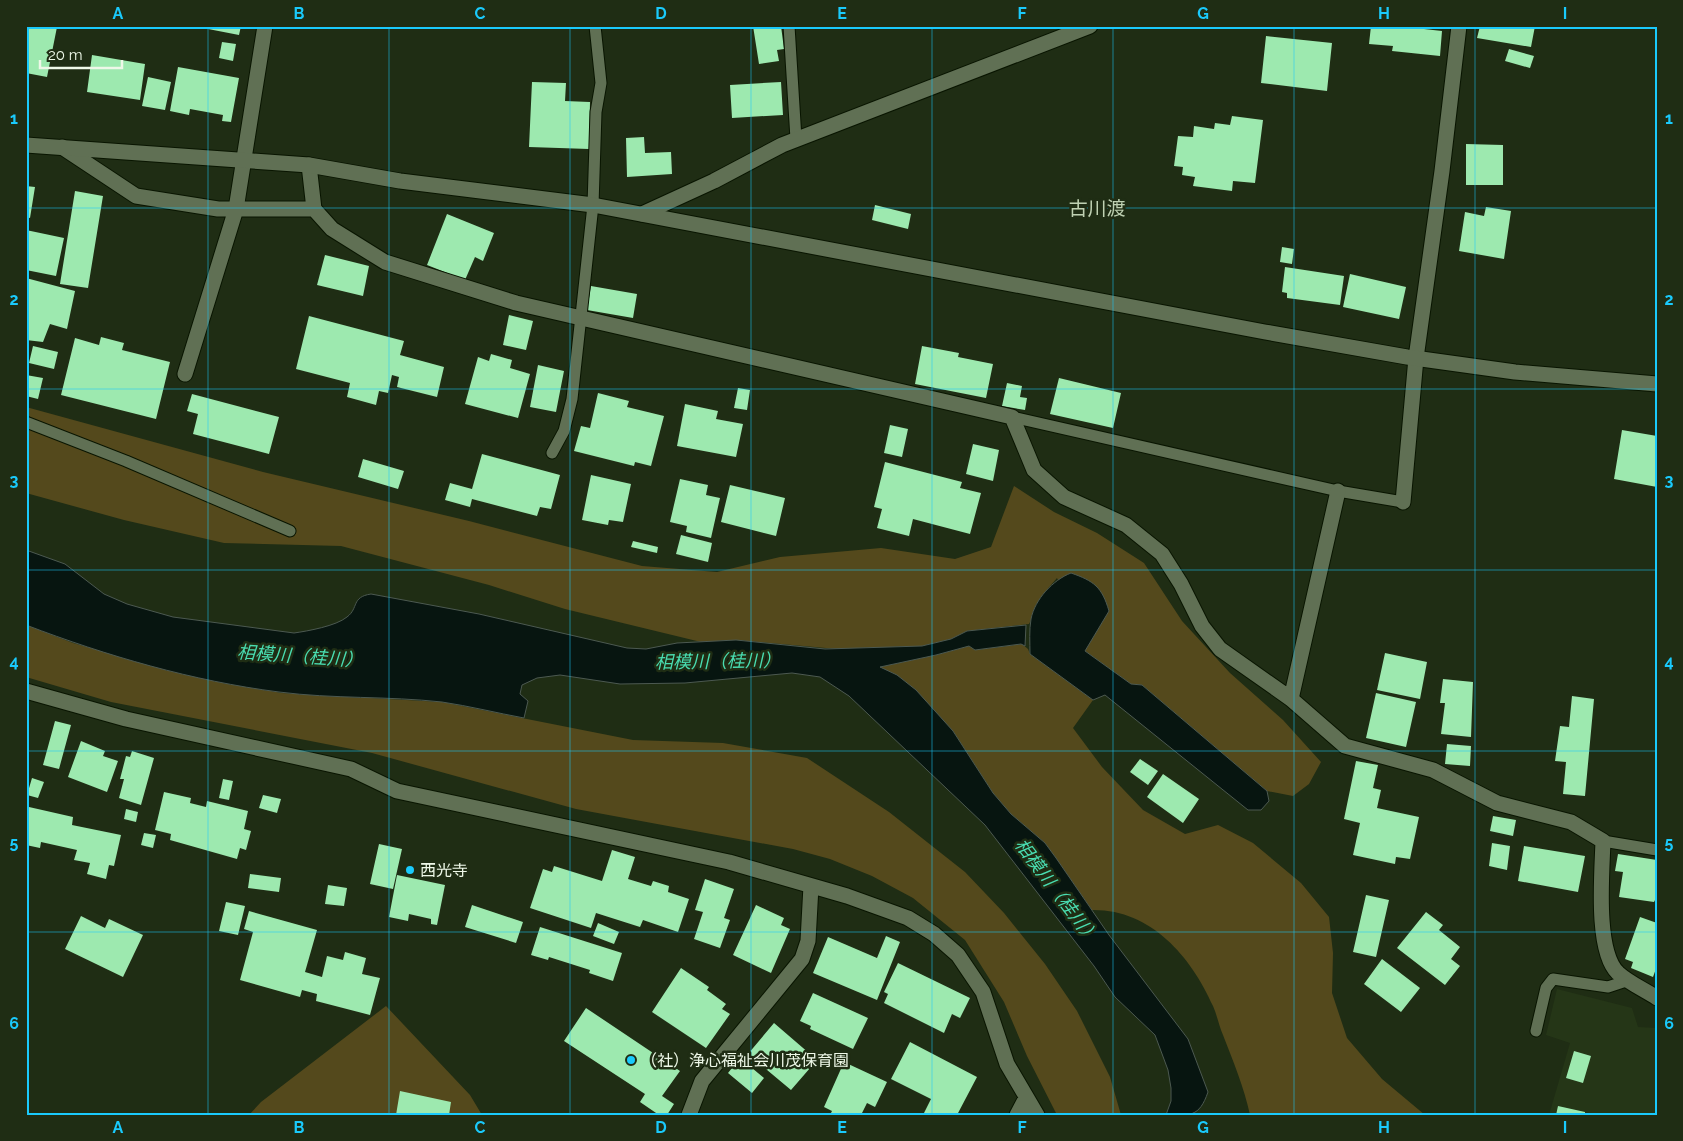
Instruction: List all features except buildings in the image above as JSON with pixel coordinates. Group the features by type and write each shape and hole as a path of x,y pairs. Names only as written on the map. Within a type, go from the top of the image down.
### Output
{"street":[{"path":"185,374 236,209 265,26"},
{"path":"642,214 714,181 796,139 1090,26"},
{"path":"1403,502 1416,358 1442,171 1459,26"},
{"path":"26,145 309,165 400,181 593,204 1265,332 1416,358 1515,372 1657,384"},
{"path":"62,147 136,196 218,209 314,209"},
{"path":"309,165 314,209 332,229 385,262 516,303 1012,417 1034,470 1064,497 1126,525 1162,554 1181,584 1202,626 1220,649 1291,699 1345,746 1433,770 1497,803 1571,822 1603,841 1602,906 1605,952 1618,972 1657,998"},
{"path":"1291,699 1338,491"},
{"path":"26,691 126,719 351,769 397,791 729,862 811,886 908,918 934,934 958,956 982,992 1007,1064 1037,1115"},
{"path":"689,1115 702,1081 802,959 808,941 811,886"},
{"path":"1017,1115 1026,1098"}],"lane":[{"path":"552,453 564,431 572,399 579,318 593,204 596,112 601,83 595,26"},
{"path":"789,26 796,139"},
{"path":"1012,417 1338,491 1403,502"},
{"path":"26,422 126,461 290,532"},
{"path":"1603,841 1657,850"},
{"path":"1536,1031 1546,988 1553,979 1608,987 1629,980"}],"shaded area":[{"path":"26,407 263,472 469,521 642,566 717,572 780,557 881,548 955,559 991,547 1014,486 1054,512 1097,533 1144,563 1182,621 1230,673 1283,720 1321,762 1309,784 1293,796 1267,791 1142,685 1131,684 1085,651 1086,648 1057,578 1045,592 1029,624 967,631 951,639 922,646 837,649 736,640 701,642 565,609 489,585 341,546 224,543 124,520 26,493"},
{"path":"26,625 73,643 175,671 281,693 442,702 633,740 723,743 807,758 889,812 965,872 1004,913 1045,964 1077,1011 1110,1077 1121,1115 1057,1115 1027,1056 1004,1002 965,940 913,898 872,876 830,859 793,849 576,809 372,753 111,702 26,677"},
{"path":"1022,644 1028,649 1030,654 1093,700 1073,728 1102,767 1143,810 1185,834 1218,825 1253,843 1301,883 1329,917 1333,953 1332,993 1347,1038 1382,1079 1425,1115 1250,1115 1213,1006 1204,987 1180,953 1150,927 1132,918 1113,912 1092,910 1045,843 1011,814 993,793 953,731 879,667 969,646 975,650"},
{"path":"1557,989 1632,1008 1638,1027 1657,1028 1657,1115 1549,1115 1570,1043 1546,1035"},
{"path":"386,1006 470,1095 482,1115 249,1115 261,1102"}],"water":[{"name":"相模川（桂川）","path":"26,550 65,564 104,594 127,604 173,617 294,633 322,628 342,620 351,614 360,598 371,594 479,614 627,648 646,649 677,643 736,640 825,649 922,646 951,639 967,631 1026,625 1025,646 1021,644 975,650 969,646 880,667 897,675 916,690 953,731 993,793 1011,814 1045,843 1109,935 1188,1039 1208,1092 1205,1100 1201,1107 1193,1113 1187,1115 1166,1115 1171,1101 1171,1088 1168,1070 1155,1035 1115,997 1094,966 985,825 849,696 820,677 792,673 685,683 620,684 560,675 537,678 522,685 520,694 528,701 524,718 442,702 299,694 247,687 151,666 88,647 26,625"},
{"path":"1071,573 1086,579 1096,586 1103,596 1109,611 1085,651 1131,684 1142,685 1267,791 1269,801 1261,810 1248,810 1105,695 1093,700 1030,654 1030,623 1036,604 1051,585"}],"place":[{"name":"西光寺","path":"410,870"},
{"name":"（社）浄心福祉会川茂保育園","path":"631,1060"}],"district":[{"name":"古川渡","path":"1097,208"}]}
